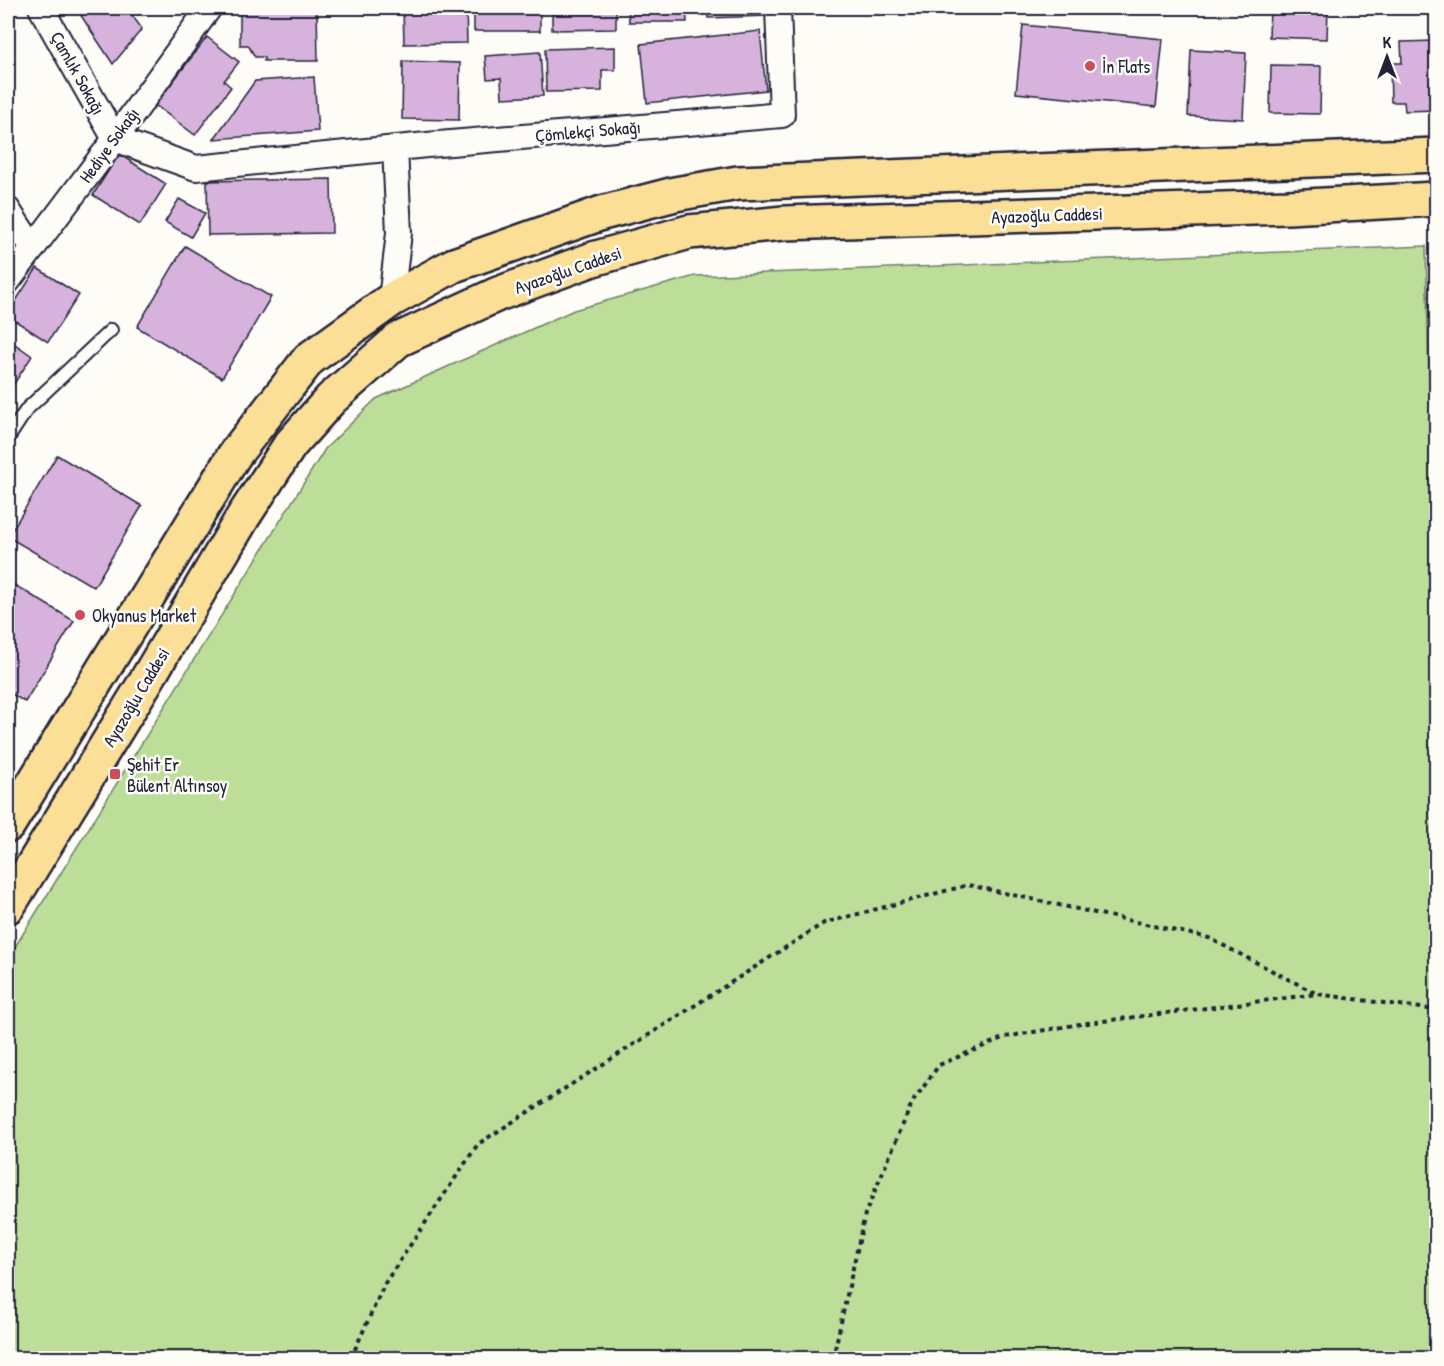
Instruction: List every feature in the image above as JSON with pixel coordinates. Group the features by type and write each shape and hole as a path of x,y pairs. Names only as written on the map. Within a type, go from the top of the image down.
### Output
{"main road":[{"path":"10,812 235,454 309,359 391,300 454,265 602,213 675,194 738,183 1437,155"},
{"name":"Ayazoğlu Caddesi","path":"8,906 243,517 290,445 331,399 398,340 498,294 593,259 689,232 784,223 1265,208 1437,199"}],"street":[{"name":"Çamlık Sokağı","path":"41,8 115,139"},
{"name":"Hediye Sokağı","path":"8,281 115,139 209,8"},
{"name":"Çömlekçi Sokağı","path":"115,139 196,168 395,148 782,115 778,8"},
{"path":"391,300 399,233 395,148"},
{"path":"8,210 33,248"}],"lane":[{"path":"8,438 27,409 111,330"}],"path":[{"path":"351,1359 385,1283 477,1144 824,923 968,885 1209,938 1317,994"},
{"path":"832,1359 865,1214 912,1103 939,1065 1005,1037 1080,1024 1317,994 1437,1010"}],"shaded area":[{"path":"1436,244 1436,397 1429,378 1426,246"}],"green space":[{"path":"1426,246 1429,378 1436,397 1436,1358 8,1358 8,958 325,449 376,399 574,310 695,276"}],"building":[{"path":"84,8 127,8 142,29 113,64 78,11"},
{"path":"240,8 317,8 318,61 264,61 264,57 255,57 248,45 240,45"},
{"path":"403,8 466,8 467,43 404,44"},
{"path":"474,8 540,8 540,31 474,31"},
{"path":"552,8 616,8 616,29 552,30"},
{"path":"628,8 686,8 687,22 629,22"},
{"path":"708,8 768,8 768,16 708,18"},
{"path":"1270,8 1328,8 1327,39 1269,37"},
{"name":"İn Flats","path":"1023,25 1163,39 1156,107 1016,93"},
{"path":"760,31 766,90 647,103 641,44"},
{"path":"207,37 239,62 224,81 231,87 195,135 155,105"},
{"path":"1436,41 1436,110 1405,111 1404,102 1391,102 1390,63 1402,63 1401,42"},
{"path":"615,47 615,70 602,70 602,91 546,92 545,49"},
{"path":"1191,50 1246,53 1243,119 1188,116"},
{"path":"540,52 543,96 502,98 501,78 487,79 485,56"},
{"path":"403,61 460,63 459,120 402,119"},
{"path":"1271,65 1321,66 1320,114 1270,113"},
{"path":"314,77 318,131 214,139 255,81"},
{"path":"119,154 166,184 140,225 93,195"},
{"path":"331,179 332,233 208,235 207,181"},
{"path":"179,199 205,213 191,237 165,222"},
{"path":"185,246 271,297 222,378 137,327"},
{"path":"37,268 79,295 48,342 8,316"},
{"path":"8,339 32,356 8,393"},
{"path":"57,455 142,506 94,587 8,537"},
{"path":"8,581 74,621 25,702 8,692"}],"place":[{"name":"İn Flats","path":"1090,66"},
{"name":"Okyanus Market","path":"80,615"},
{"name":"Şehit Er Bülent Altınsoy","path":"115,774"}]}
